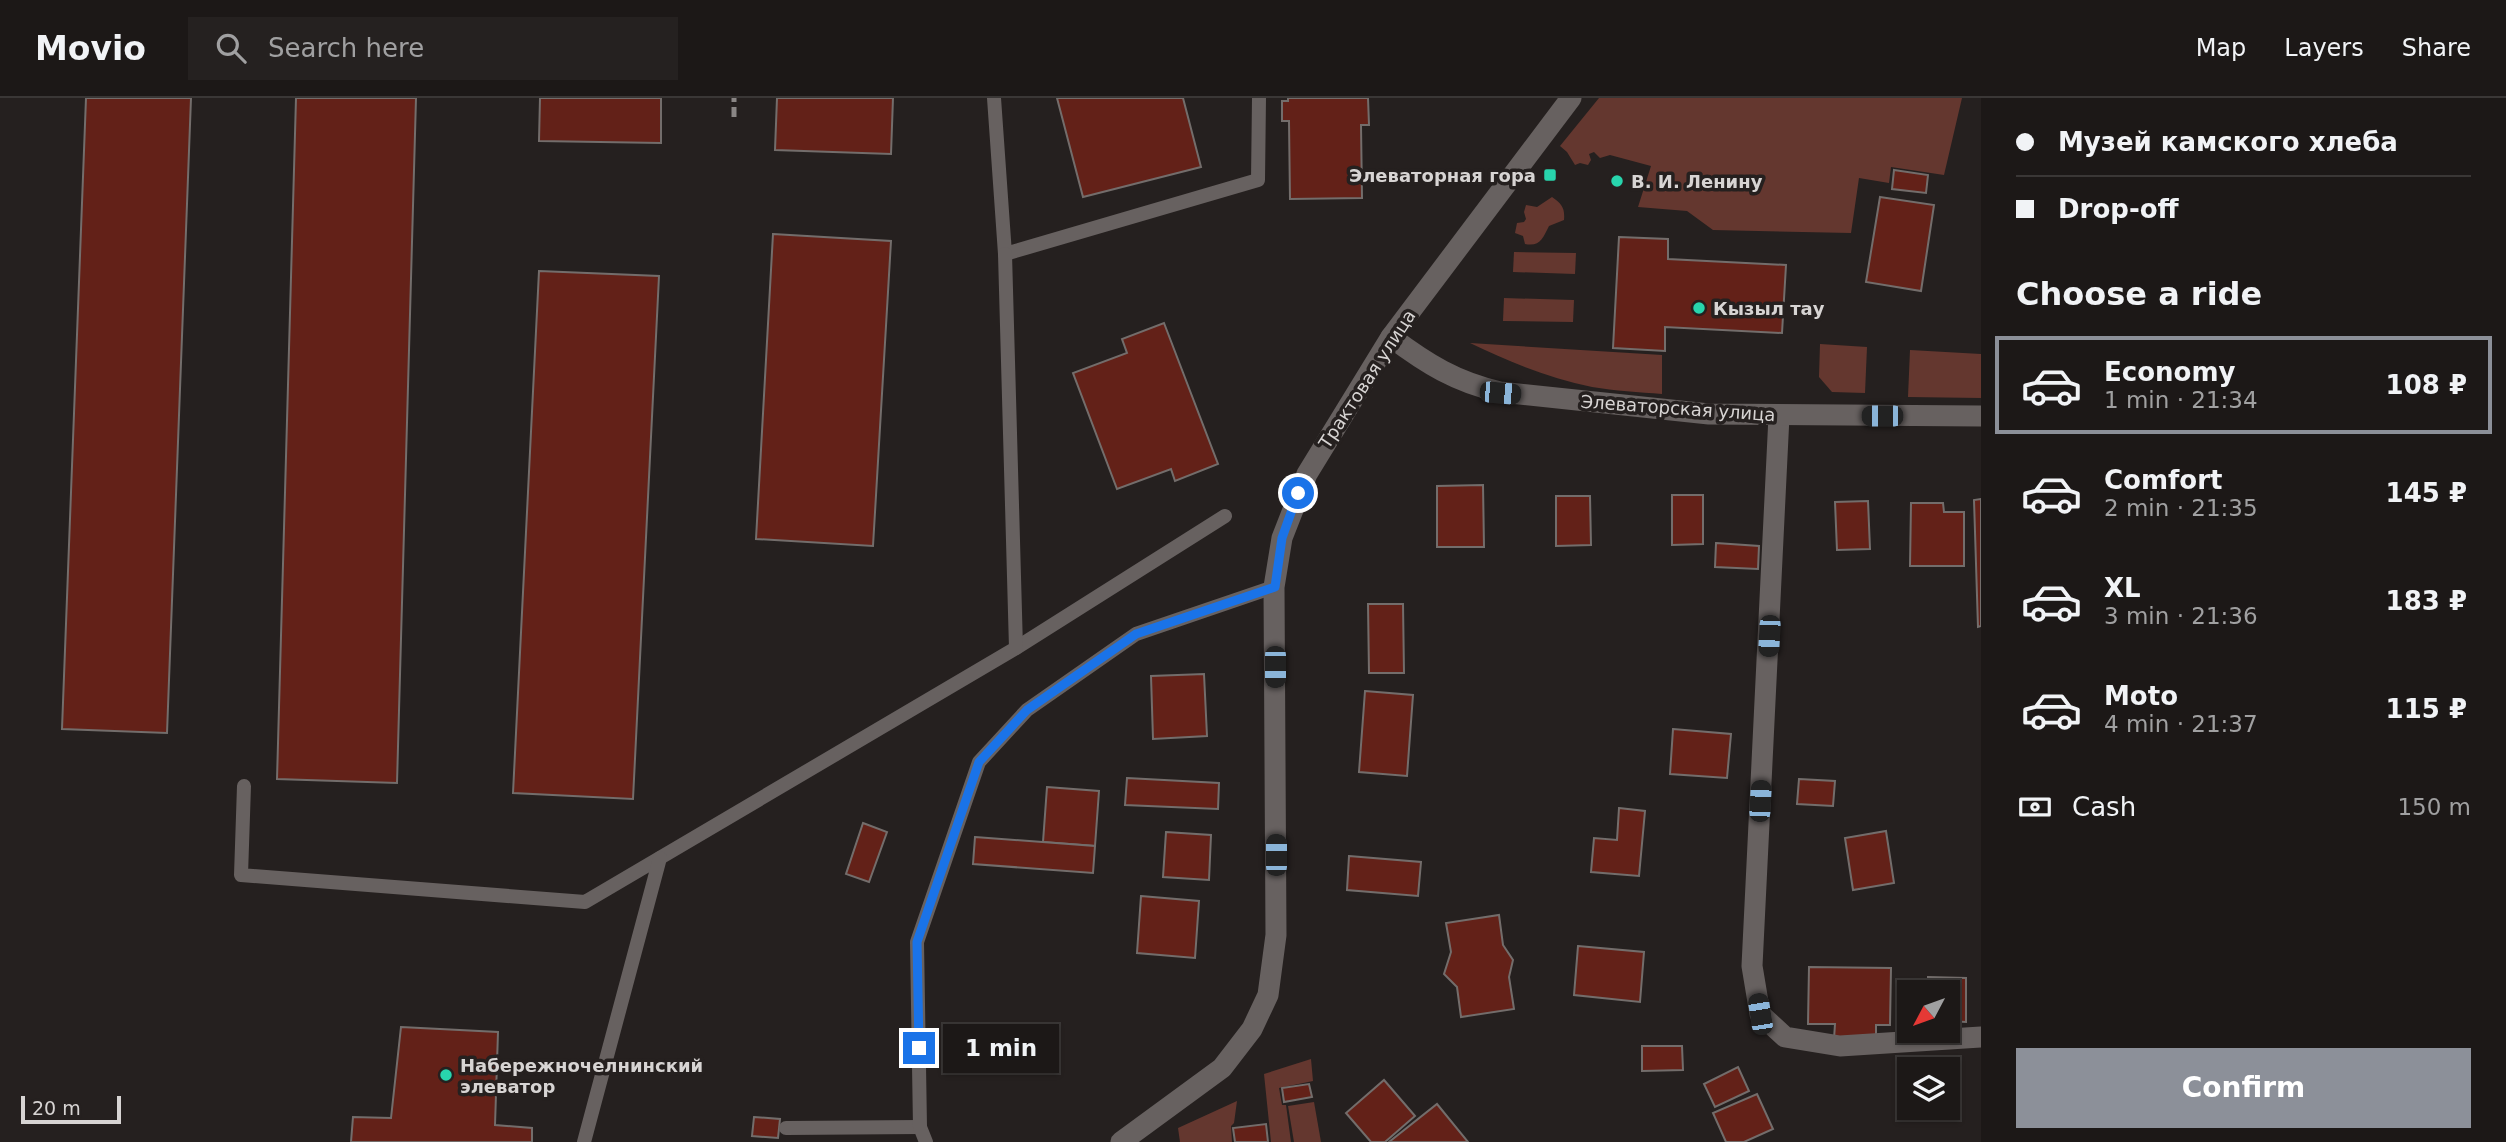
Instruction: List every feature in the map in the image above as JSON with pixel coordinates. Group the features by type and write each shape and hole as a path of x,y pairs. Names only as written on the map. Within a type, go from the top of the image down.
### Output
{"street":[{"name":"Трактовая улица","path":"1121,1142 1222,1068 1252,1029 1268,995 1276,935 1275,587 1282,538 1307,474 1391,337 1571,98"},
{"name":"Элеваторская улица","path":"1391,337 1448,376 1500,393 1709,414 1981,416"},
{"path":"1779,415 1752,966 1760,1014 1786,1037 1840,1046 1981,1037"}],"lane":[{"path":"995,98 1004,254 1016,648"},
{"path":"1004,254 1258,180 1259,98"},
{"path":"244,786 241,876 585,902 1016,648 1225,516"},
{"path":"926,1142 920,1127 917,942 979,762 1027,710 1136,634 1275,587"},
{"path":"584,1142 660,858"},
{"path":"786,1128 920,1127"}],"shaded area":[{"path":"1599,98 1962,98 1944,175 1891,167 1889,183 1859,178 1851,233 1713,230 1687,211 1638,207 1651,166 1610,155 1600,158 1594,152 1589,154 1591,160 1588,165 1575,165 1560,146"},
{"path":"1552,197 1562,207 1564,220 1549,226 1538,243 1525,244 1523,236 1515,233 1517,223 1526,219 1526,205 1537,207"},
{"path":"1514,252 1576,253 1575,274 1513,272"},
{"path":"1504,298 1574,300 1573,322 1503,321"},
{"path":"1470,343 1662,355 1662,394 1609,390 1560,379 1499,357"},
{"path":"1820,344 1867,347 1865,393 1832,392 1819,377"},
{"path":"1910,350 1981,354 1981,398 1908,397"},
{"path":"1311,1059 1313,1081 1279,1088 1282,1105 1286,1105 1291,1142 1271,1142 1264,1074"},
{"path":"1237,1101 1234,1123 1231,1126 1232,1142 1180,1142 1178,1128"},
{"path":"1314,1102 1321,1142 1294,1142 1288,1106"}],"building":[{"path":"86,98 191,98 167,733 62,729"},
{"path":"296,98 416,98 397,783 277,779"},
{"path":"540,98 661,98 661,143 539,141"},
{"path":"777,98 893,98 891,154 775,150"},
{"path":"1057,98 1183,98 1201,167 1083,197"},
{"path":"1288,98 1368,98 1369,125 1361,125 1362,198 1290,199 1289,121 1282,121 1282,101 1288,101"},
{"path":"1894,170 1928,175 1926,193 1892,189"},
{"path":"1880,197 1934,205 1921,291 1866,282"},
{"path":"773,234 891,241 873,546 756,539"},
{"name":"Кызыл тау","path":"1619,237 1668,239 1668,259 1786,265 1782,333 1665,327 1665,351 1613,348"},
{"path":"539,271 659,276 633,799 513,793"},
{"path":"1164,323 1218,464 1175,481 1171,469 1117,489 1073,373 1127,353 1122,339"},
{"path":"1483,485 1484,547 1437,547 1437,486"},
{"path":"1672,495 1703,495 1703,544 1672,545"},
{"path":"1556,496 1590,496 1591,545 1556,546"},
{"path":"1981,499 1981,626 1978,627 1974,500"},
{"path":"1868,501 1870,549 1837,550 1835,502"},
{"path":"1911,503 1943,503 1944,512 1964,512 1964,566 1910,566"},
{"path":"1716,543 1759,546 1758,569 1715,567"},
{"path":"1368,604 1403,604 1404,673 1369,673"},
{"path":"1204,674 1207,736 1153,739 1151,676"},
{"path":"1365,691 1413,695 1407,776 1359,772"},
{"path":"1673,729 1731,734 1727,778 1670,774"},
{"path":"1127,778 1219,783 1218,809 1125,805"},
{"path":"1799,779 1835,781 1833,806 1797,804"},
{"path":"1047,787 1099,791 1095,846 1043,842"},
{"path":"1619,808 1645,811 1639,876 1591,872 1594,838 1617,840"},
{"path":"863,823 887,832 869,882 846,874"},
{"path":"1886,831 1894,883 1853,890 1845,838"},
{"path":"1166,832 1211,835 1209,880 1163,877"},
{"path":"975,837 1095,846 1093,873 973,864"},
{"path":"1349,856 1421,862 1418,896 1347,890"},
{"path":"1141,896 1199,901 1195,958 1137,953"},
{"path":"1499,915 1503,945 1513,960 1509,977 1514,1009 1461,1017 1457,987 1444,974 1451,952 1446,923"},
{"path":"1578,946 1644,952 1640,1002 1574,995"},
{"path":"1809,967 1891,968 1890,1025 1876,1025 1876,1040 1834,1039 1835,1024 1808,1024"},
{"path":"1928,977 1966,978 1966,1022 1960,1022 1960,980 1928,980"},
{"name":"Набережночелнинский элеватор","path":"401,1027 498,1032 495,1125 532,1128 532,1142 351,1142 353,1117 391,1118"},
{"path":"1642,1046 1682,1046 1683,1070 1642,1071"},
{"path":"1738,1067 1749,1091 1715,1107 1704,1084"},
{"path":"1384,1080 1415,1116 1385,1142 1371,1142 1346,1113"},
{"path":"1309,1084 1312,1097 1284,1102 1282,1088"},
{"path":"1757,1094 1773,1129 1744,1142 1726,1142 1713,1113"},
{"path":"1437,1104 1468,1142 1389,1142"},
{"path":"754,1117 780,1119 778,1138 752,1136"},
{"path":"1266,1124 1268,1142 1235,1142 1233,1128"}],"railway":[{"path":"734,98 734,117"}],"place":[{"name":"Элеваторная гора","path":"1550,175"},
{"name":"В. И. Ленину","path":"1617,181"},
{"name":"Кызыл тау","path":"1699,308"},
{"name":"Набережночелнинский элеватор","path":"446,1075"}],"route":[{"path":"919,1048 917,942 979,762 1027,710 1136,634 1275,587 1282,538 1298,493"}]}
